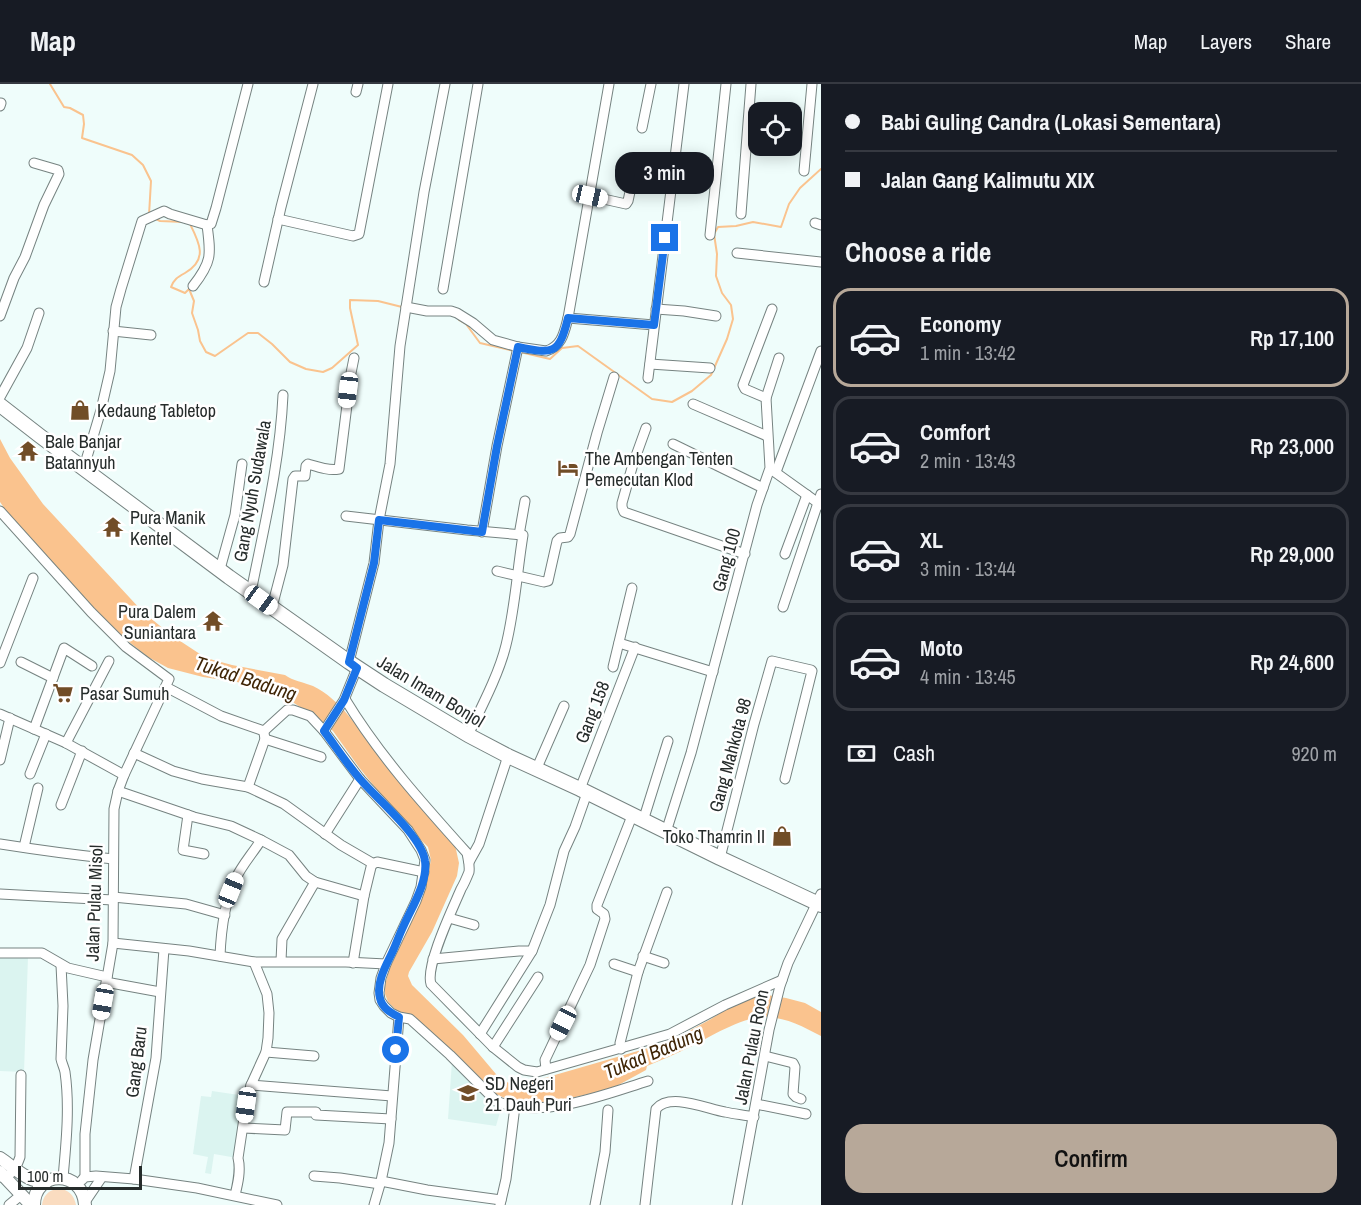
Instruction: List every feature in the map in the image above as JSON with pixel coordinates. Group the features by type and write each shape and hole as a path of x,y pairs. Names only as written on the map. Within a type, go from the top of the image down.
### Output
{"highway":[{"name":"Jalan Imam Bonjol","path":"0,405 272,608 353,665 468,735 637,819 820,901"}],"main road":[{"path":"0,1158 5,1174 32,1205 40,1186 54,1178 81,1181 85,1204"},
{"path":"5,1174 46,1182"}],"street":[{"path":"84,467 110,371 116,307 142,221 164,211 207,225 211,224 248,84"},
{"path":"264,282 313,84"},
{"path":"278,219 354,236 359,234 388,84"},
{"path":"326,729 344,700 374,563 379,520 390,464 400,346 423,192 445,84"},
{"path":"443,289 478,84"},
{"path":"406,311 457,313 480,328 493,340 517,351 546,351 554,348 561,341 568,318 609,84"},
{"path":"642,128 651,84"},
{"path":"648,378 684,84"},
{"path":"710,236 726,84"},
{"path":"741,214 751,84"},
{"path":"804,171 812,84"},
{"path":"0,316 58,174 58,170 34,163"},
{"path":"590,196 626,204 636,164"},
{"path":"193,286 207,266 210,254 207,225"},
{"path":"737,253 821,262"},
{"path":"656,309 716,316"},
{"path":"766,398 745,389 744,386 772,309"},
{"path":"0,397 27,348 39,313"},
{"path":"568,318 654,325"},
{"path":"114,332 150,335"},
{"path":"482,532 517,351"},
{"path":"783,608 820,501 807,495 773,470 821,351"},
{"path":"272,608 283,565 293,479 295,476 305,476 308,464 339,469 354,358"},
{"name":"Gang 100","path":"666,832 691,753 757,505 773,470 767,436 766,398 779,358"},
{"path":"650,364 710,368"},
{"path":"497,571 548,581 557,541 570,534 614,377"},
{"name":"Gang Nyuh Sudawala","path":"250,592 277,458 282,426 283,396"},
{"path":"693,404 767,436"},
{"path":"382,422 394,423"},
{"path":"646,428 622,503 624,512 745,554"},
{"path":"673,444 763,488"},
{"path":"220,569 235,515 242,464"},
{"path":"785,554 807,495"},
{"path":"519,535 525,501"},
{"path":"0,511 91,612 167,683 221,716 321,757"},
{"path":"346,516 523,535 506,647 468,735"},
{"path":"0,663 33,578"},
{"path":"613,667 632,588"},
{"path":"619,643 712,672"},
{"name":"Gang 158","path":"480,1034 532,951 550,905 564,851 575,827 584,791 635,647"},
{"path":"34,729 64,648 92,666"},
{"path":"66,743 110,661"},
{"name":"Gang Mahkota 98","path":"720,858 772,661 812,671 785,779"},
{"path":"21,662 53,678"},
{"name":"Jalan Pulau Misol","path":"81,1181 93,1060 113,942 114,809 124,774 167,683"},
{"path":"344,700 375,745 467,853 469,872 448,918 429,979 431,984 480,1034 518,1068 537,1072 670,1034 725,1005 781,983"},
{"path":"536,770 564,706"},
{"path":"249,787 264,735 287,710 293,710 310,716 326,729 360,779 408,830 425,860 424,872 416,901 381,978 380,1000 391,1013 410,1019 496,1101 515,1106 549,1108 648,1082"},
{"path":"0,714 66,743 124,774"},
{"path":"0,760 10,718"},
{"path":"30,774 46,734"},
{"path":"546,1069 545,1060 590,965 605,919 604,914 597,909 597,905 637,819 668,741"},
{"path":"61,805 82,751"},
{"path":"134,753 173,771 202,779 249,787 284,804 373,864 377,862 424,872"},
{"path":"469,862 479,844 508,756"},
{"path":"326,834 360,779"},
{"path":"24,847 38,788"},
{"path":"118,791 188,815 231,826 289,855 306,876 315,882 364,896"},
{"path":"188,815 183,850 204,854"},
{"path":"220,956 220,944 231,890 236,878 261,840"},
{"path":"0,844 113,859"},
{"path":"353,963 364,896 373,864"},
{"path":"281,962 282,939 315,882"},
{"path":"621,1048 620,1043 638,972 667,892"},
{"path":"0,894 113,898 186,904 225,915"},
{"name":"Jalan Pulau Roon","path":"737,1205 769,1030 781,983 788,963 820,901"},
{"path":"448,918 474,925"},
{"path":"113,942 254,962 386,964"},
{"name":"Gang Baru","path":"134,1179 156,1058 164,949"},
{"path":"434,959 532,951"},
{"path":"0,952 42,953 61,965 111,982 160,992"},
{"path":"643,956 664,963"},
{"path":"235,1196 240,1165 238,1158 251,1085 266,1052 269,1013 267,994 254,962"},
{"path":"614,964 638,972"},
{"path":"61,965 63,1006 61,1059 65,1069 67,1107 63,1178"},
{"path":"494,1047 538,977"},
{"path":"374,1205 389,1143 399,1017"},
{"path":"266,1052 314,1056"},
{"path":"765,1056 793,1063 795,1067 793,1094 801,1099"},
{"path":"5,1174 20,1157 21,1075"},
{"path":"251,1085 392,1096"},
{"path":"645,1205 658,1106 674,1101 754,1117"},
{"path":"756,1104 806,1114"},
{"path":"314,1176 380,1182 501,1203 515,1106"},
{"path":"595,1205 604,1165 608,1110"},
{"path":"243,1128 285,1130 287,1112 316,1112 316,1115 390,1119"},
{"path":"81,1181 102,1177 134,1179 277,1205"},
{"path":"85,1204 102,1177"},
{"path":"9,1205 21,1194"}],"shaded area":[{"path":"0,957 28,957 24,1072 0,1071"},
{"name":"SD Negeri 21 Dauh Puri","path":"452,1061 502,1105 496,1126 448,1119"},
{"path":"212,1091 246,1096 237,1158 214,1154 211,1174 205,1173 208,1157 193,1154 201,1096 211,1097"},
{"path":"56,1189 69,1192 76,1205 42,1205 46,1194"}],"water":[{"name":"Tukad Badung","path":"0,439 10,458 43,504 142,611 171,635 206,658 285,675 313,686 328,695 348,715 455,845 459,863 457,876 432,932 408,976 412,985 463,1035 501,1080 512,1084 534,1081 669,1042 743,1000 767,995 805,1003 821,1012 821,1036 789,1021 759,1017 748,1019 647,1066 646,1070 613,1088 547,1104 517,1104 492,1092 414,1020 396,1010 388,1002 385,994 389,970 423,897 431,860 428,847 401,820 333,731 324,723 280,696 237,682 203,677 168,668 148,657 114,630 0,502"}],"waterway":[{"path":"50,84 64,107 83,115 82,138 132,155 143,165 151,181 149,215"},
{"path":"520,352 550,359 562,348 578,346 652,399 672,402 692,391 711,375 733,319 731,305 722,293 716,276 717,254 714,234 718,227 753,222 781,227 789,204 800,188 821,169"},
{"path":"154,218 160,221 184,222"},
{"path":"189,222 196,236 200,250 199,256 192,268 176,278 171,287 185,293 189,289 194,301 192,313 200,341 206,352 215,356 248,333 258,333 290,362 306,369 323,372 332,368 358,345 350,300 378,301 402,307"},
{"path":"459,320 466,324 480,343 514,351"}],"place":[{"name":"Kedaung Tabletop","path":"80,410"},
{"name":"Bale Banjar Batannyuh","path":"28,451"},
{"name":"The Ambengan Tenten Pemecutan Klod","path":"568,468"},
{"name":"Pura Manik Kentel","path":"113,527"},
{"name":"Pura Dalem Suniantara","path":"213,621"},
{"name":"Pasar Sumuh","path":"63,693"},
{"name":"Toko Thamrin II","path":"782,836"},
{"name":"SD Negeri 21 Dauh Puri","path":"468,1093"}],"route":[{"path":"396,1050 399,1017 391,1013 380,1000 381,978 416,901 421,887 425,860 408,830 360,779 324,731 344,700 357,668 349,662 374,563 379,520 482,532 518,347 546,351 554,348 564,335 568,318 654,325 665,238"}]}
